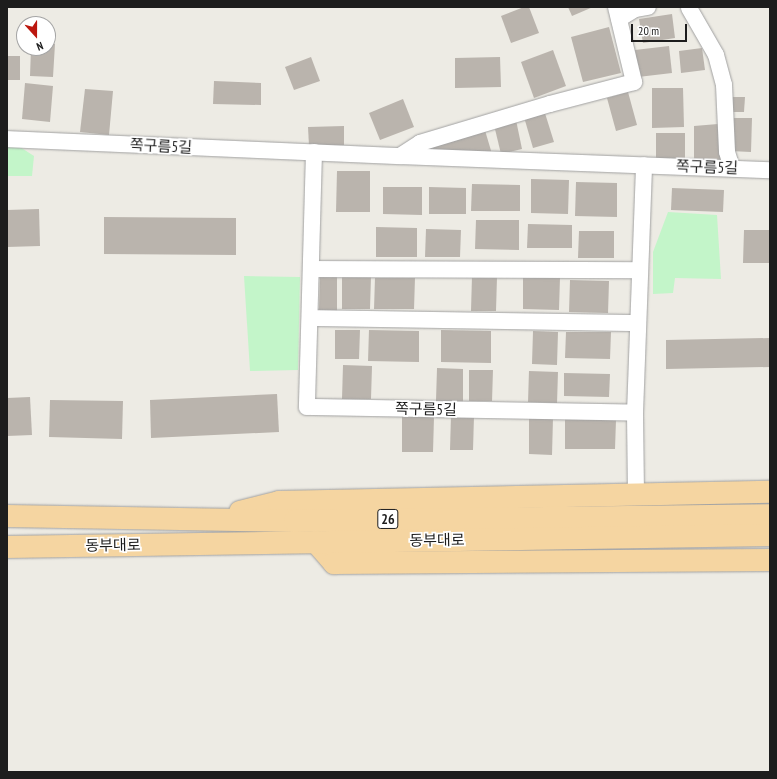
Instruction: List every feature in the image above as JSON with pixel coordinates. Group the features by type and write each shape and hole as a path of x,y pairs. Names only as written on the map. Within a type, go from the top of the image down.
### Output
{"main road":[{"path":"211,519 279,502 770,492"},
{"name":"동부대로","path":"7,516 294,521 770,515"},
{"name":"동부대로","path":"7,547 770,535"},
{"path":"316,542 334,563 770,560"}],"street":[{"path":"400,156 420,143 550,104 634,82 618,13 648,7"},
{"path":"686,7 716,55 724,85 727,152 732,168"},
{"name":"쪽구름5길","path":"7,139 770,170"},
{"name":"쪽구름5길","path":"314,152 307,407 634,413"},
{"path":"636,494 634,413 644,164"},
{"path":"311,269 640,270"},
{"path":"310,318 638,323"}],"green space":[{"path":"7,147 20,147 34,156 32,176 7,176"},
{"path":"668,212 717,215 721,279 675,278 673,293 653,294 653,252"},
{"path":"244,276 300,277 298,370 250,371"}],"building":[{"path":"524,7 529,7 539,33 511,43 501,16"},
{"path":"568,7 593,7 572,16"},
{"path":"672,14 675,38 643,43 639,19"},
{"path":"609,27 621,73 583,82 571,37"},
{"path":"669,46 672,73 638,77 635,50"},
{"path":"702,48 705,70 681,73 679,51"},
{"path":"553,50 566,86 534,98 521,62"},
{"path":"7,56 20,56 20,80 7,80"},
{"path":"31,56 54,56 53,77 30,76"},
{"path":"311,57 320,81 294,90 285,67"},
{"path":"500,57 501,87 455,88 455,58"},
{"path":"214,81 261,83 261,105 213,104"},
{"path":"25,83 53,86 50,122 22,119"},
{"path":"652,88 683,88 684,127 652,128"},
{"path":"85,89 113,91 109,135 80,132"},
{"path":"628,92 637,125 616,131 607,98"},
{"path":"730,97 745,97 744,112 729,112"},
{"path":"403,99 414,127 380,140 369,113"},
{"path":"544,110 554,142 533,148 524,117"},
{"path":"732,118 752,118 751,152 730,151"},
{"path":"516,120 522,149 501,154 494,125"},
{"path":"718,124 725,163 694,162 694,126"},
{"path":"344,126 344,145 309,146 308,127"},
{"path":"484,127 492,154 434,151 431,143"},
{"path":"656,133 685,133 685,160 656,161"},
{"path":"337,171 370,171 370,212 336,212"},
{"path":"531,179 569,180 568,214 531,213"},
{"path":"576,182 617,183 617,217 575,216"},
{"path":"472,184 520,185 520,211 471,211"},
{"path":"383,187 422,187 422,215 383,214"},
{"path":"429,187 466,188 466,214 429,214"},
{"path":"672,188 724,190 723,212 671,210"},
{"path":"39,209 40,246 7,247 7,210"},
{"path":"104,217 236,218 236,255 104,254"},
{"path":"476,220 519,220 519,250 475,249"},
{"path":"528,224 572,225 572,248 527,248"},
{"path":"376,227 417,228 417,257 376,257"},
{"path":"426,229 461,230 460,257 425,257"},
{"path":"744,230 770,230 770,263 743,263"},
{"path":"579,231 614,231 614,258 578,258"},
{"path":"320,273 337,273 337,311 319,310"},
{"path":"342,276 371,276 370,309 342,309"},
{"path":"472,276 497,277 496,311 471,311"},
{"path":"523,276 560,277 559,310 523,309"},
{"path":"375,278 415,278 414,309 374,309"},
{"path":"570,280 609,281 608,313 569,312"},
{"path":"335,330 360,330 359,359 335,359"},
{"path":"369,330 419,331 419,362 368,361"},
{"path":"441,330 491,331 491,363 441,362"},
{"path":"533,331 558,332 557,365 532,364"},
{"path":"566,332 611,332 610,359 565,358"},
{"path":"770,338 770,367 666,369 666,340"},
{"path":"343,365 372,366 371,399 342,399"},
{"path":"437,368 463,369 463,402 436,401"},
{"path":"469,370 493,370 492,401 469,401"},
{"path":"529,371 558,372 557,403 528,402"},
{"path":"564,373 610,374 609,397 564,396"},
{"path":"277,394 279,432 151,438 150,400"},
{"path":"30,397 32,435 7,436 7,398"},
{"path":"50,400 123,401 122,439 49,437"},
{"path":"451,415 474,416 473,450 450,450"},
{"path":"402,417 434,417 433,452 402,452"},
{"path":"529,418 553,418 552,455 529,454"},
{"path":"565,419 616,420 615,449 565,449"}]}
